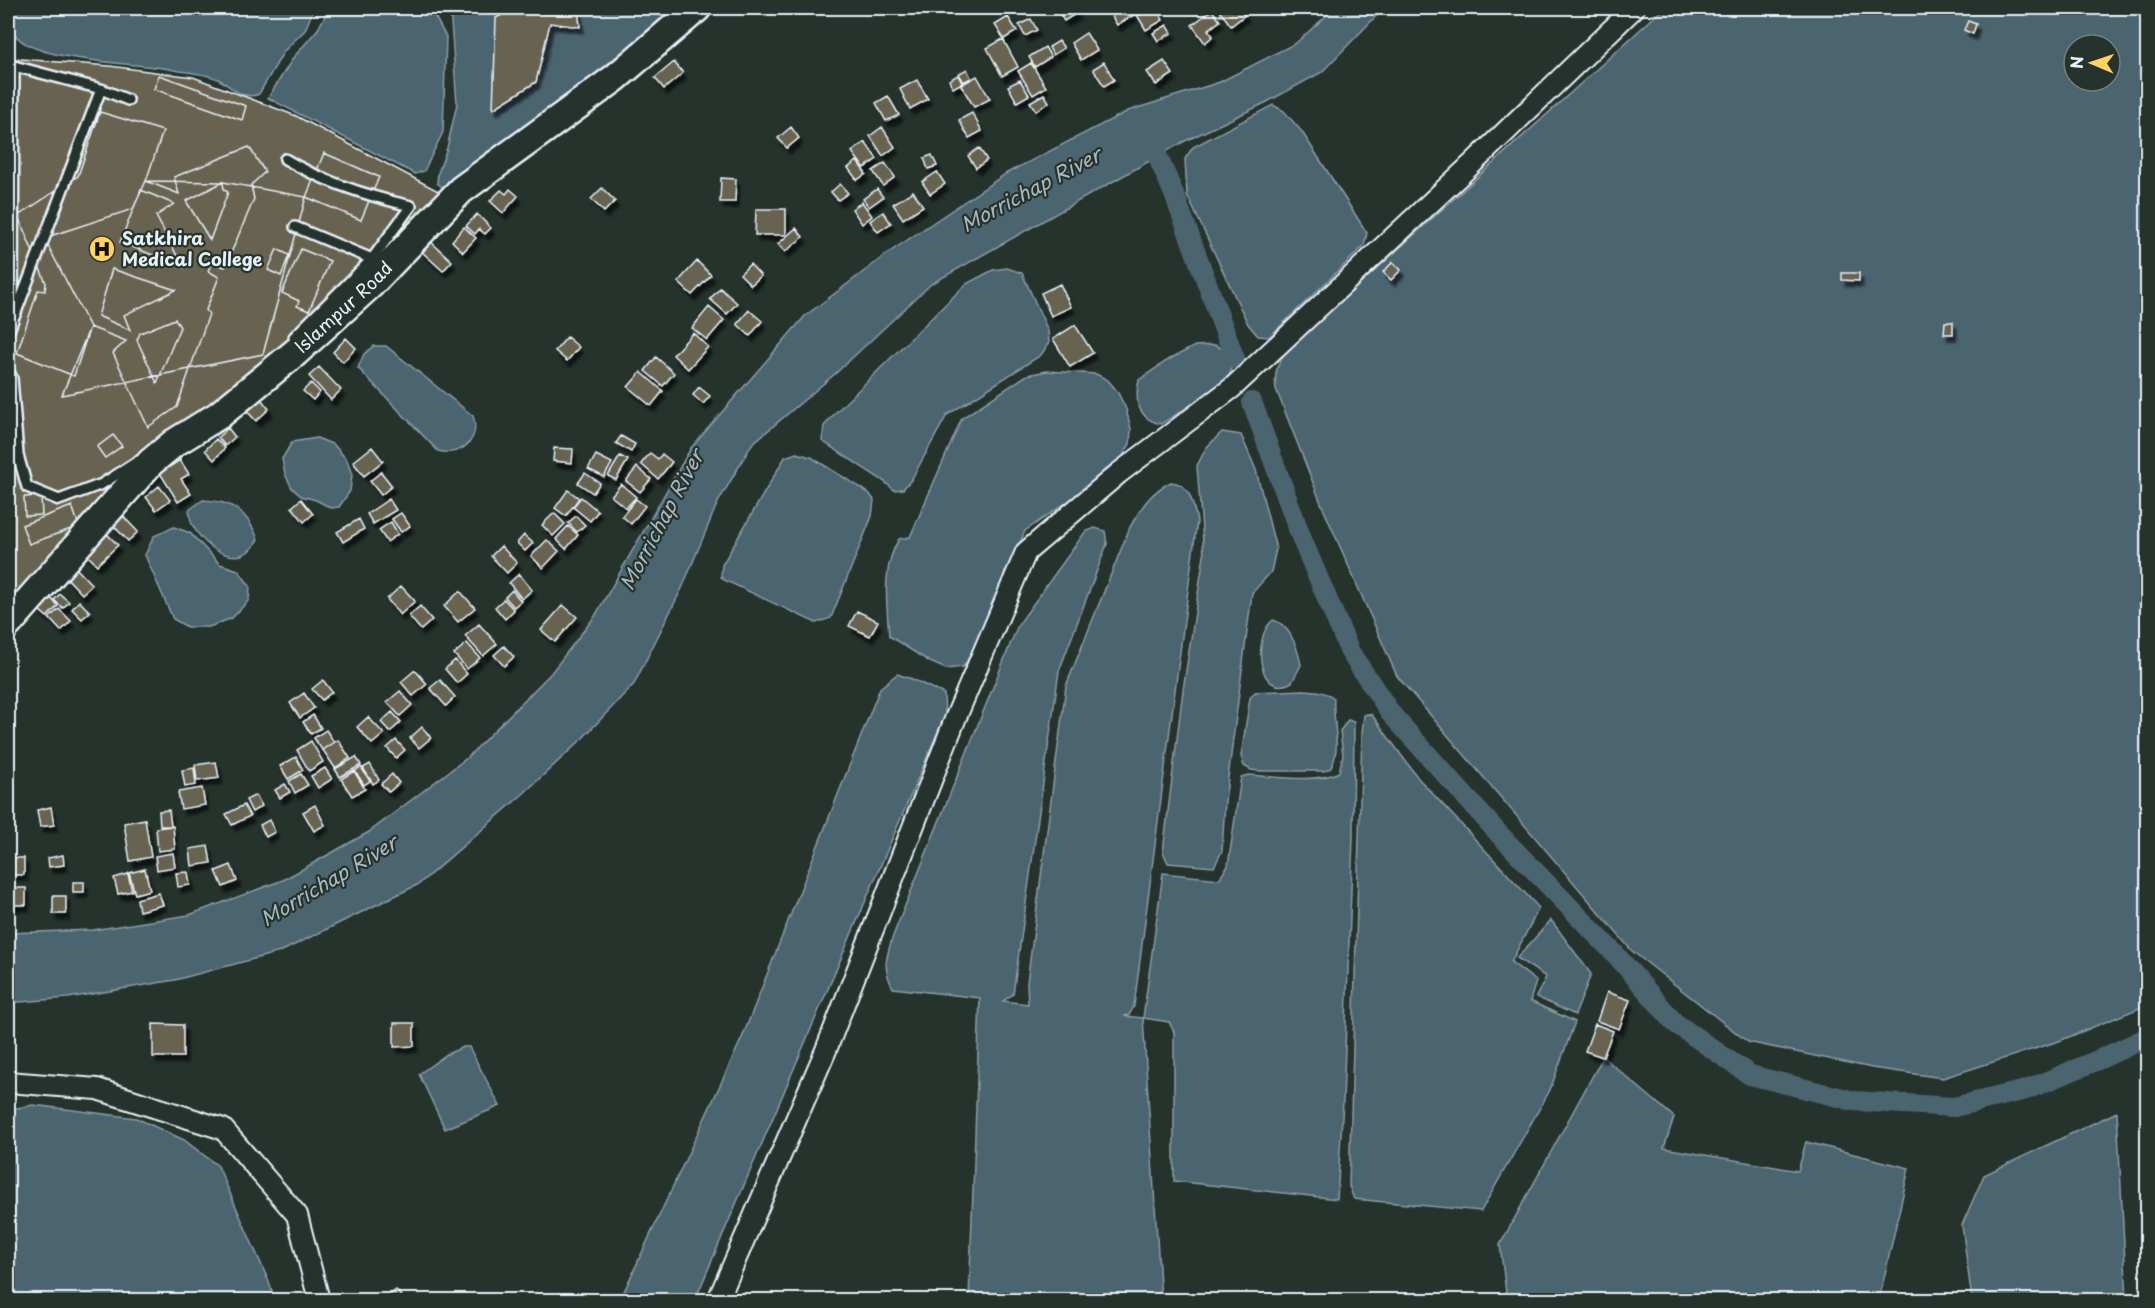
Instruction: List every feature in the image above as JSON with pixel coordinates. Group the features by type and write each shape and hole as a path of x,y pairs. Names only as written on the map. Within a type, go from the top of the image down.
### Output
{"street":[{"name":"Islampur Road","path":"8,624 151,462 174,443 219,416 296,352 371,284 461,190 615,78 697,8"},
{"path":"718,1300 826,1050 956,717 1026,552 1119,473 1232,388 1634,8"},
{"path":"8,1082 97,1089 223,1129 297,1215 319,1300"}],"lane":[{"path":"13,320 14,66 101,89 128,100"},
{"path":"8,333 101,89"},
{"path":"285,159 310,174 411,206 372,259 288,342"},
{"path":"295,226 372,259"},
{"path":"8,370 12,378 18,455 27,487 59,500 102,484 162,446 221,405 263,366"}],"water":[{"path":"12,8 314,8 305,30 284,51 259,94 248,96 207,75 83,59 37,49 21,41 13,30"},
{"path":"329,8 413,8 433,13 446,37 443,132 424,171 415,174 268,98 293,58 318,29"},
{"path":"450,8 682,8 470,185 447,191 437,183 457,104"},
{"name":"Morrichap River","path":"1335,8 1384,8 1322,72 1267,102 1183,142 931,284 836,373 752,444 717,504 683,586 634,684 581,740 523,794 419,884 280,952 175,980 68,998 8,1003 8,933 93,930 189,915 283,880 369,832 468,757 551,673 595,616 691,448 805,316 891,251 1007,173 1128,111 1220,82 1296,43"},
{"path":"1664,8 2147,8 2147,1005 2059,1041 1943,1078 1872,1068 1748,1042 1632,951 1397,676 1323,508 1276,389 1275,378 1286,351"},
{"path":"1273,105 1284,111 1302,132 1367,233 1364,246 1269,337 1258,336 1248,324 1187,195 1185,159 1193,147"},
{"path":"1007,268 1022,273 1048,331 1049,343 1041,355 947,415 911,480 903,489 894,490 822,441 824,426 835,413 966,284 993,270"},
{"path":"1215,345 1225,351 1231,368 1230,376 1222,386 1161,424 1147,418 1138,402 1139,380 1168,360 1195,346"},
{"path":"374,346 386,346 473,416 474,432 467,445 454,451 438,451 358,368 364,354"},
{"path":"1047,371 1096,374 1108,380 1117,391 1126,409 1131,429 1130,444 1117,465 1099,480 1025,531 976,647 963,667 946,669 930,662 889,636 886,586 893,550 899,539 910,537 962,418 1027,375"},
{"path":"1222,432 1241,435 1256,470 1276,549 1271,572 1252,593 1225,801 1222,851 1214,867 1168,863 1163,852 1183,690 1204,555 1197,466 1206,448"},
{"path":"317,438 334,445 347,460 352,475 350,491 339,507 331,508 316,500 301,496 292,488 285,474 282,459 292,442"},
{"path":"796,453 811,457 869,493 874,500 872,516 831,618 816,623 721,577 722,565 785,457"},
{"path":"1171,482 1178,483 1187,491 1197,521 1134,1006 1129,1015 1124,1016 1143,1018 1161,1300 969,1300 980,998 893,988 886,968 888,950 1018,625 1085,532 1095,528 1105,531 1107,544 1059,671 1013,994 1003,1001 1028,1004 1027,983 1066,686 1130,527 1152,496"},
{"path":"203,500 230,505 249,521 258,539 251,549 243,555 233,556 214,549 205,542 192,524 189,510"},
{"path":"174,527 190,533 220,564 238,570 250,586 249,600 232,618 209,627 187,627 173,619 145,555 154,536"},
{"path":"1273,620 1279,622 1289,632 1301,665 1292,682 1280,685 1271,683 1265,675 1262,664 1262,639 1266,628"},
{"path":"897,674 944,694 945,715 695,1300 620,1300 742,1038 880,688"},
{"path":"1316,691 1334,698 1336,751 1331,768 1324,771 1259,771 1244,766 1241,756 1250,698 1255,692"},
{"path":"1364,715 1372,715 1418,778 1539,908 1511,962 1536,981 1530,1001 1575,1022 1550,1090 1481,1211 1354,1199 1349,1186 1362,733"},
{"path":"1348,720 1354,722 1353,837 1337,1199 1174,1181 1174,1032 1169,1022 1143,1018 1163,873 1219,879 1228,866 1241,777 1248,775 1319,778 1339,772 1343,755 1340,731"},
{"path":"1551,920 1591,974 1575,1015 1536,997 1546,977 1517,958"},
{"path":"463,1047 469,1047 500,1106 445,1129 419,1074 447,1054"},
{"path":"1603,1057 1674,1117 1664,1148 1798,1171 1806,1142 1909,1168 1879,1300 1507,1300 1500,1245"},
{"path":"33,1105 136,1118 184,1140 218,1166 275,1300 8,1300 8,1114 17,1108"},
{"path":"2117,1112 2127,1300 1972,1300 1962,1225 1984,1175"},
{"path":"1186,1295 1332,1300 1186,1300"}],"building":[{"path":"515,8 578,8 580,27 550,23 536,82 493,109 496,18"},
{"path":"1056,8 1074,8 1077,13 1064,21"},
{"path":"1107,8 1130,8 1134,15 1117,25"},
{"path":"1150,8 1156,8 1163,20 1146,30 1137,15"},
{"path":"1224,8 1240,8 1245,15 1231,26 1220,11"},
{"path":"1212,10 1220,21 1208,30 1213,36 1205,43 1192,25"},
{"path":"1008,17 1017,31 1004,39 995,25"},
{"path":"1031,19 1037,30 1025,36 1019,25"},
{"path":"1968,21 1976,24 1973,34 1964,30"},
{"path":"1167,25 1172,33 1158,41 1153,33"},
{"path":"1086,33 1097,50 1081,60 1071,43"},
{"path":"1003,39 1018,67 1002,76 987,48"},
{"path":"1059,41 1064,48 1053,55 1049,47"},
{"path":"1045,47 1051,57 1035,67 1029,57"},
{"path":"8,58 109,66 193,77 296,116 440,192 383,257 8,616"},
{"path":"1164,61 1173,74 1156,85 1147,72"},
{"path":"674,62 683,73 664,89 655,78"},
{"path":"1104,62 1114,80 1104,86 1093,69"},
{"path":"1031,63 1046,87 1033,95 1018,71"},
{"path":"967,69 971,78 963,82 958,74"},
{"path":"159,75 246,106 242,120 154,89"},
{"path":"958,75 962,83 953,88 949,80"},
{"path":"977,76 990,99 974,107 961,85"},
{"path":"917,80 928,99 910,109 900,89"},
{"path":"1020,80 1029,95 1017,102 1008,86"},
{"path":"1044,94 1049,102 1036,111 1030,102"},
{"path":"888,96 899,115 886,121 876,103"},
{"path":"100,112 163,131 146,181 179,194 174,177 249,147 265,172 251,185 254,199 225,267 212,263 208,271 219,277 206,310 209,314 177,407 148,427 113,353 126,341 90,327 74,376 17,353 38,290 45,291 46,283 18,216 78,176"},
{"path":"972,113 982,131 969,138 959,120"},
{"path":"791,127 799,138 787,148 778,138"},
{"path":"882,127 895,147 883,156 870,136"},
{"path":"865,142 877,159 864,168 852,152"},
{"path":"979,148 987,160 976,168 968,156"},
{"path":"324,153 379,177 361,220 306,197"},
{"path":"932,155 937,166 928,169 924,158"},
{"path":"857,161 866,174 857,180 848,168"},
{"path":"885,163 895,177 883,186 873,171"},
{"path":"937,172 945,184 930,194 922,182"},
{"path":"721,178 736,179 735,202 720,202"},
{"path":"146,181 223,182 306,197 263,354 62,395 90,327 44,238 133,209"},
{"path":"223,182 224,190 228,192 210,240 186,201"},
{"path":"840,184 848,193 838,200 831,192"},
{"path":"602,188 615,201 604,212 591,199"},
{"path":"510,189 518,196 503,213 490,201 501,190 506,194"},
{"path":"877,189 883,197 869,207 863,199"},
{"path":"141,190 174,204 156,216 183,267 120,242"},
{"path":"913,191 923,206 903,219 893,204"},
{"path":"862,202 872,216 862,224 852,209"},
{"path":"756,209 786,209 786,235 755,235"},
{"path":"883,212 891,223 878,232 870,221"},
{"path":"477,214 491,228 485,234 479,229 475,234 466,226"},
{"path":"464,227 476,238 463,252 452,241"},
{"path":"796,228 803,237 785,252 778,244"},
{"path":"430,241 452,261 443,271 421,251"},
{"path":"277,249 289,255 281,276 268,270"},
{"path":"301,249 330,261 309,311 297,306 299,301 282,293"},
{"path":"697,261 711,275 692,295 678,282"},
{"path":"1393,262 1401,270 1391,280 1383,272"},
{"path":"750,264 761,276 751,285 740,274"},
{"path":"112,269 176,290 124,315 130,330 98,316"},
{"path":"1842,273 1859,273 1859,281 1842,280"},
{"path":"1060,284 1071,307 1051,316 1041,293"},
{"path":"720,288 737,303 727,314 710,299"},
{"path":"709,307 724,320 707,340 692,328"},
{"path":"749,310 762,321 750,336 737,324"},
{"path":"175,319 180,327 157,383 137,340 140,333"},
{"path":"1945,322 1953,322 1953,334 1944,334"},
{"path":"1075,325 1093,353 1070,367 1053,339"},
{"path":"693,333 708,347 688,369 673,355"},
{"path":"567,337 579,347 567,361 555,351"},
{"path":"346,338 356,348 343,362 333,352"},
{"path":"656,357 674,373 663,386 645,371"},
{"path":"319,367 341,390 331,400 309,376"},
{"path":"641,372 663,391 651,406 628,387"},
{"path":"311,383 320,392 313,400 303,391"},
{"path":"699,387 710,396 703,404 693,395"},
{"path":"261,399 269,409 256,421 247,411"},
{"path":"228,428 235,437 225,446 218,437"},
{"path":"113,435 122,446 105,458 97,447"},
{"path":"621,436 635,444 631,452 616,443"},
{"path":"216,439 225,448 214,460 205,450"},
{"path":"372,447 383,461 364,476 353,462"},
{"path":"554,448 573,449 572,463 553,461"},
{"path":"650,453 658,459 662,454 672,462 658,479 641,464"},
{"path":"596,455 612,463 604,477 588,469"},
{"path":"620,456 628,460 616,480 608,476"},
{"path":"180,460 189,474 181,479 191,494 178,502 160,473"},
{"path":"637,467 651,479 640,492 626,481"},
{"path":"381,472 392,486 381,495 370,481"},
{"path":"585,473 600,483 593,493 578,483"},
{"path":"621,484 636,497 626,508 611,496"},
{"path":"159,486 170,500 156,510 146,497"},
{"path":"568,490 579,498 566,516 555,508"},
{"path":"41,496 42,515 25,516 24,497"},
{"path":"581,497 598,511 590,521 573,507"},
{"path":"301,499 313,514 304,522 292,507"},
{"path":"389,499 396,510 373,524 367,514"},
{"path":"636,499 645,506 631,524 622,516"},
{"path":"72,506 79,526 29,544 22,525"},
{"path":"401,513 410,526 401,532 392,519"},
{"path":"554,513 565,524 553,536 542,525"},
{"path":"121,514 138,532 128,541 111,523"},
{"path":"576,516 585,525 577,532 568,523"},
{"path":"359,519 364,529 343,542 337,532"},
{"path":"391,522 398,534 387,542 379,530"},
{"path":"568,526 578,535 566,549 556,539"},
{"path":"107,534 118,545 97,565 86,554"},
{"path":"524,535 533,543 525,551 517,543"},
{"path":"547,540 559,551 543,568 531,556"},
{"path":"501,546 517,563 507,573 491,556"},
{"path":"76,568 92,585 82,594 66,577"},
{"path":"519,574 532,590 522,599 509,583"},
{"path":"401,586 415,601 400,615 387,599"},
{"path":"512,590 521,601 514,607 505,597"},
{"path":"460,591 475,608 458,622 444,606"},
{"path":"60,594 69,602 63,608 54,600"},
{"path":"50,597 58,606 47,617 38,609"},
{"path":"504,599 514,610 505,619 495,607"},
{"path":"79,601 90,612 82,619 72,609"},
{"path":"563,605 577,617 555,642 541,630"},
{"path":"420,606 432,620 421,630 409,616"},
{"path":"59,609 71,621 61,631 49,618"},
{"path":"857,611 878,621 870,636 849,626"},
{"path":"479,624 497,644 483,656 465,636"},
{"path":"467,643 480,658 467,669 454,654"},
{"path":"504,646 514,657 504,666 494,655"},
{"path":"455,660 467,674 457,683 445,669"},
{"path":"415,670 427,684 413,696 401,682"},
{"path":"323,680 332,692 322,700 312,689"},
{"path":"440,680 455,697 446,706 430,688"},
{"path":"400,691 412,705 400,716 387,702"},
{"path":"304,693 314,708 300,718 290,703"},
{"path":"392,712 401,722 390,732 381,722"},
{"path":"313,715 321,728 311,734 303,722"},
{"path":"368,717 384,734 372,744 357,727"},
{"path":"422,727 431,738 419,748 410,738"},
{"path":"326,730 334,742 322,750 314,738"},
{"path":"338,740 350,758 335,768 323,750"},
{"path":"396,740 405,750 396,758 387,748"},
{"path":"311,741 323,762 309,771 297,750"},
{"path":"296,757 303,770 288,779 280,766"},
{"path":"356,757 361,765 340,777 335,769"},
{"path":"216,762 219,778 197,781 195,765"},
{"path":"370,764 379,780 373,784 363,768"},
{"path":"361,767 370,781 364,785 355,771"},
{"path":"194,768 196,785 185,787 182,770"},
{"path":"325,768 332,779 318,788 311,776"},
{"path":"354,771 365,789 352,796 341,779"},
{"path":"301,774 308,785 295,793 289,781"},
{"path":"392,774 399,783 389,792 381,784"},
{"path":"285,784 290,792 280,798 275,790"},
{"path":"202,788 205,805 181,809 178,792"},
{"path":"256,795 262,806 252,812 246,800"},
{"path":"244,805 250,816 232,825 226,814"},
{"path":"315,805 325,825 314,831 303,812"},
{"path":"51,807 54,825 40,827 37,810"},
{"path":"169,810 171,826 160,826 159,811"},
{"path":"145,819 151,857 130,861 124,823"},
{"path":"269,820 275,832 266,837 260,825"},
{"path":"173,826 175,849 158,851 156,828"},
{"path":"208,846 211,863 192,866 190,849"},
{"path":"173,853 175,867 157,870 155,856"},
{"path":"63,855 64,865 49,867 48,858"},
{"path":"9,858 24,858 24,875 9,875"},
{"path":"231,865 237,881 223,887 216,871"},
{"path":"145,869 150,890 135,894 129,873"},
{"path":"188,872 190,885 178,887 176,873"},
{"path":"128,874 132,891 118,894 114,878"},
{"path":"73,882 84,882 84,892 73,892"},
{"path":"10,888 26,888 26,905 11,905"},
{"path":"159,893 163,905 139,911 137,899"},
{"path":"53,896 66,896 66,914 53,914"},
{"path":"1607,992 1630,1000 1619,1029 1597,1021"},
{"path":"394,1023 414,1023 414,1046 394,1047"},
{"path":"153,1024 183,1025 183,1057 153,1057"},
{"path":"1595,1024 1613,1031 1603,1057 1585,1051"},
{"path":"396,1290 405,1300 383,1300"}],"waterway":[{"path":"1147,132 1174,194 1235,359"},
{"path":"1252,402 1303,542 1350,652 1392,715 1499,834 1616,955 1675,1023 1750,1075 1854,1101 1954,1107 2026,1090 2148,1037"}],"place":[{"name":"Satkhira Medical College","path":"102,249"}]}
